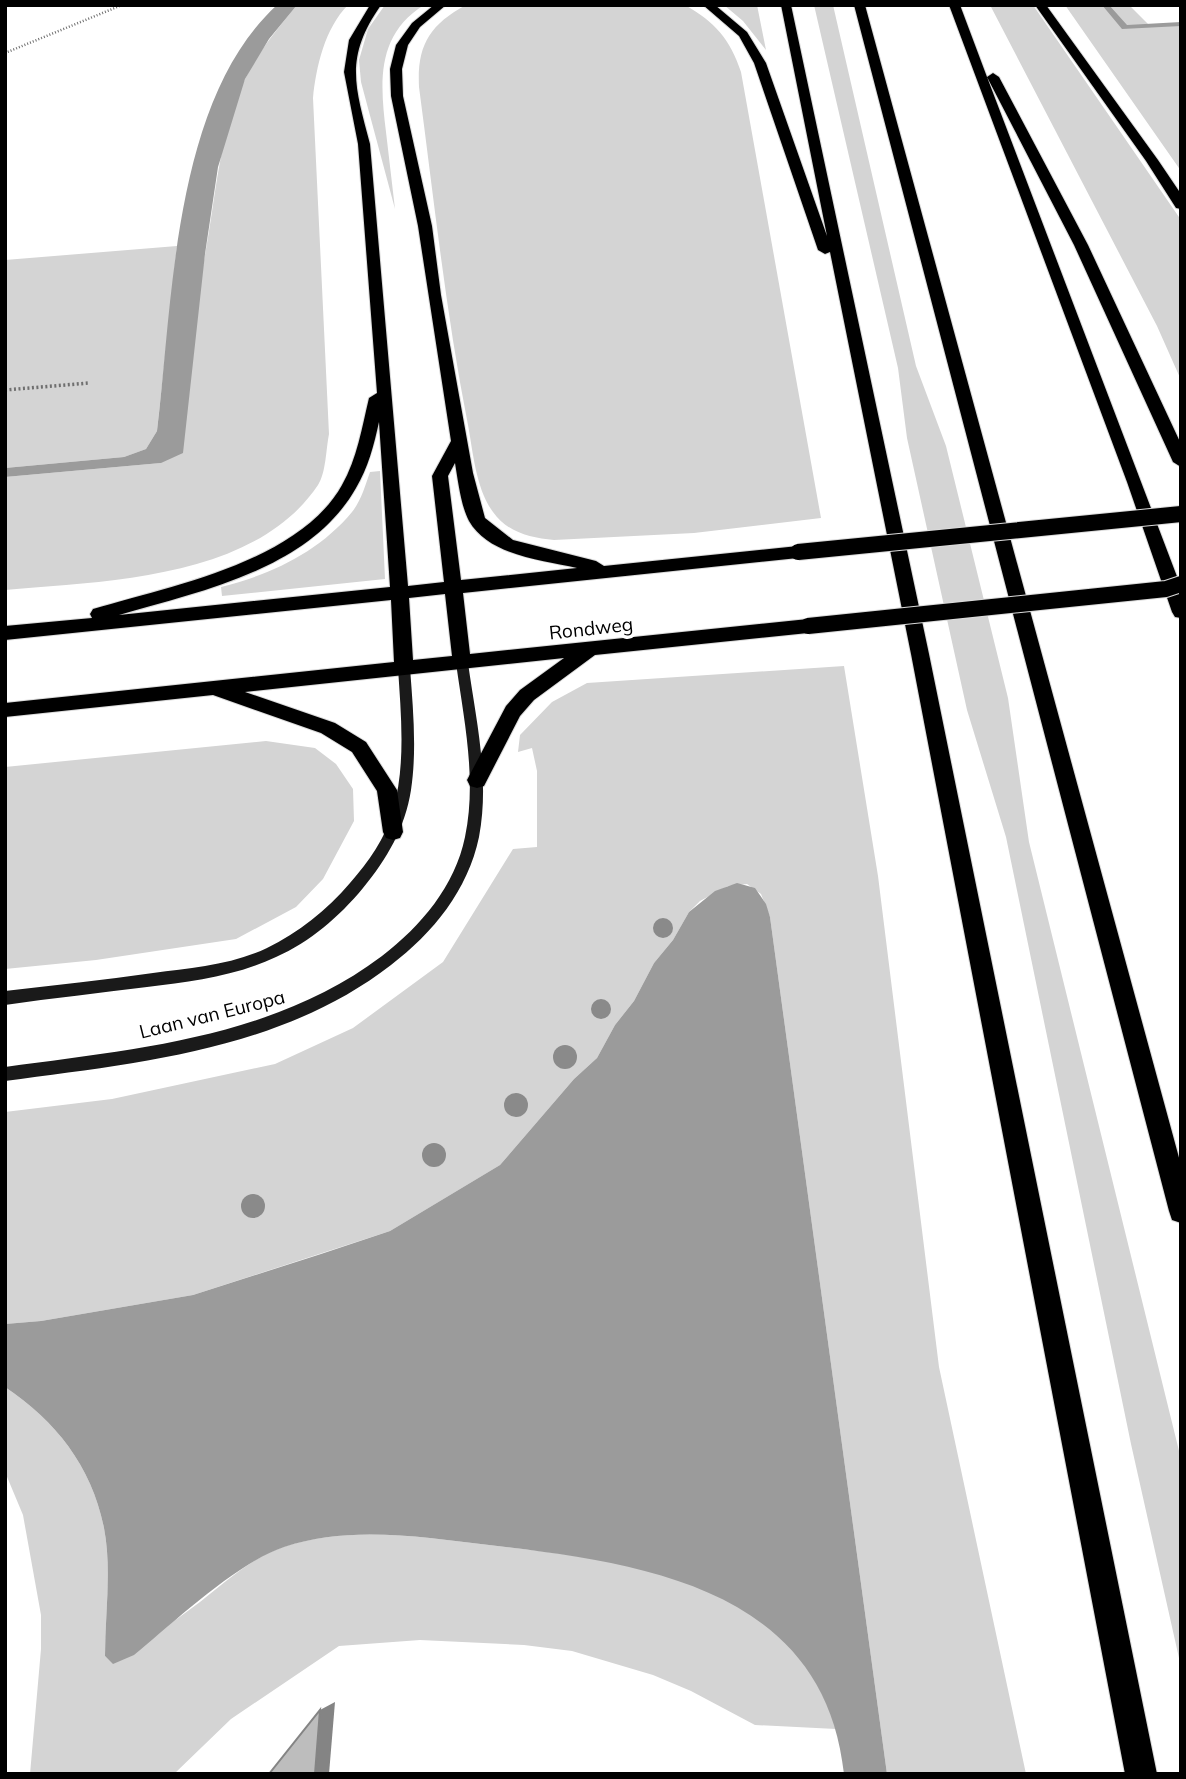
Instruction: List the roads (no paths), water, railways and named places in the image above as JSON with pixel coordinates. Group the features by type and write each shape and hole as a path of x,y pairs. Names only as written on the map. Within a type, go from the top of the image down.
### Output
{"highway":[{"path":"376,5 357,31 347,68 349,87 364,144 404,668"},
{"path":"441,5 424,16 407,36 398,58 396,79 399,116 425,226 458,443 477,520 496,538 523,550 611,571"},
{"path":"708,5 743,34 760,63 852,328"},
{"path":"786,5 920,654 1141,1774"},
{"path":"859,5 1181,1211"},
{"path":"955,5 1081,245 1181,462"},
{"path":"955,5 1135,482 1181,612"},
{"path":"1040,5 1145,150 1181,205"},
{"path":"48,629 211,581 254,563 303,536 342,497 359,466 382,382"},
{"name":"Laan van Europa","path":"458,443 440,476 462,663"},
{"path":"5,633 1181,514"},
{"name":"Rondweg","path":"5,710 1176,588"},
{"path":"477,780 513,711 527,695 592,649"},
{"path":"212,689 328,728 359,747 387,790 393,832"}],"street":[{"name":"Laan van Europa","path":"5,1074 150,1053 264,1027 310,1010 353,987 421,933 445,900 467,856 472,835 477,780 462,663"},
{"path":"5,998 181,976 216,970 269,954 290,943 352,892 378,859 393,832 405,788 408,753 404,668"}],"waterway":[{"path":"1105,5 1125,27 1181,24"}]}
